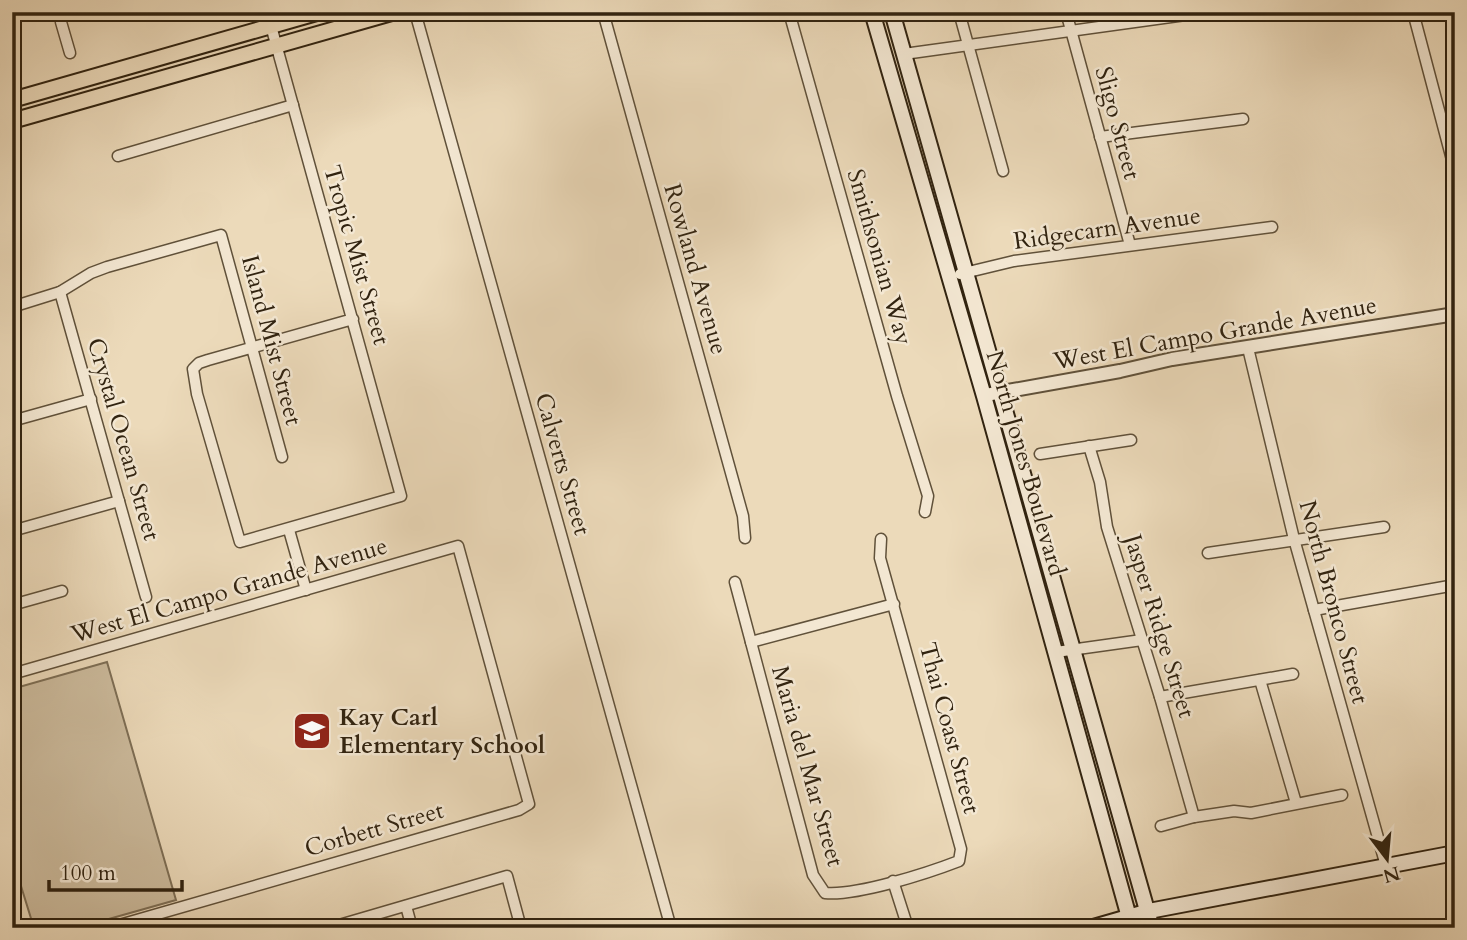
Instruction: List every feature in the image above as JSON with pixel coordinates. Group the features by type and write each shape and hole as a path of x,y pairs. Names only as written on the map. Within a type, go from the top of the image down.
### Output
{"main road":[{"path":"12,100 320,12"},
{"path":"12,121 395,12"},
{"name":"North Jones Boulevard","path":"872,12 984,396 1131,922"},
{"name":"North Jones Boulevard","path":"892,12 1152,928"},
{"path":"1090,928 1131,922 1149,911 1455,853"}],"street":[{"path":"64,12 61,22 70,53"},
{"name":"Calverts Street","path":"415,12 671,928"},
{"name":"Rowland Avenue","path":"603,12 744,516 744,538"},
{"name":"Smithsonian Way","path":"789,12 893,383 928,496 925,512"},
{"path":"959,12 1003,172"},
{"name":"Sligo Street","path":"1066,12 1130,245"},
{"path":"904,54 1207,12"},
{"path":"1413,12 1455,171"},
{"name":"Tropic Mist Street","path":"271,26 401,496 289,530"},
{"path":"118,156 293,105"},
{"path":"1100,137 1243,119"},
{"name":"Ridgecarn Avenue","path":"949,277 1014,261 1272,227"},
{"name":"Island Mist Street","path":"61,292 91,273 107,267 221,235 282,457"},
{"path":"12,307 61,292"},
{"name":"Crystal Ocean Street","path":"61,292 146,597"},
{"name":"West El Campo Grande Avenue","path":"984,396 1172,359 1455,314"},
{"path":"306,590 289,530 240,542 197,394 193,369 199,363 353,319"},
{"name":"North Bronco Street","path":"1248,348 1294,539 1386,866"},
{"path":"12,421 91,399"},
{"path":"1040,454 1130,440"},
{"name":"Jasper Ridge Street","path":"1089,446 1100,482 1107,527 1194,817"},
{"path":"12,531 119,501"},
{"path":"1208,553 1384,527"},
{"name":"Thai Coast Street","path":"881,539 880,558 961,849 959,861 893,881"},
{"name":"West El Campo Grande Avenue","path":"12,674 458,546 529,804"},
{"name":"Maria del Mar Street","path":"735,582 813,875 825,893 836,894 893,881"},
{"path":"1314,610 1455,585"},
{"path":"12,605 62,591"},
{"path":"751,642 894,604"},
{"path":"1056,652 1142,640"},
{"path":"1160,697 1293,674"},
{"path":"1260,680 1296,803"},
{"path":"1161,826 1194,817 1234,811 1251,813 1342,795"},
{"name":"Corbett Street","path":"109,928 519,810 529,804"},
{"path":"329,928 507,876 522,928"},
{"path":"893,881 908,928"},
{"path":"406,905 412,928"}],"shaded area":[{"path":"107,662 176,900 77,928 34,928 12,857 12,689"}],"place":[{"name":"Kay Carl Elementary School","path":"312,731"}]}
